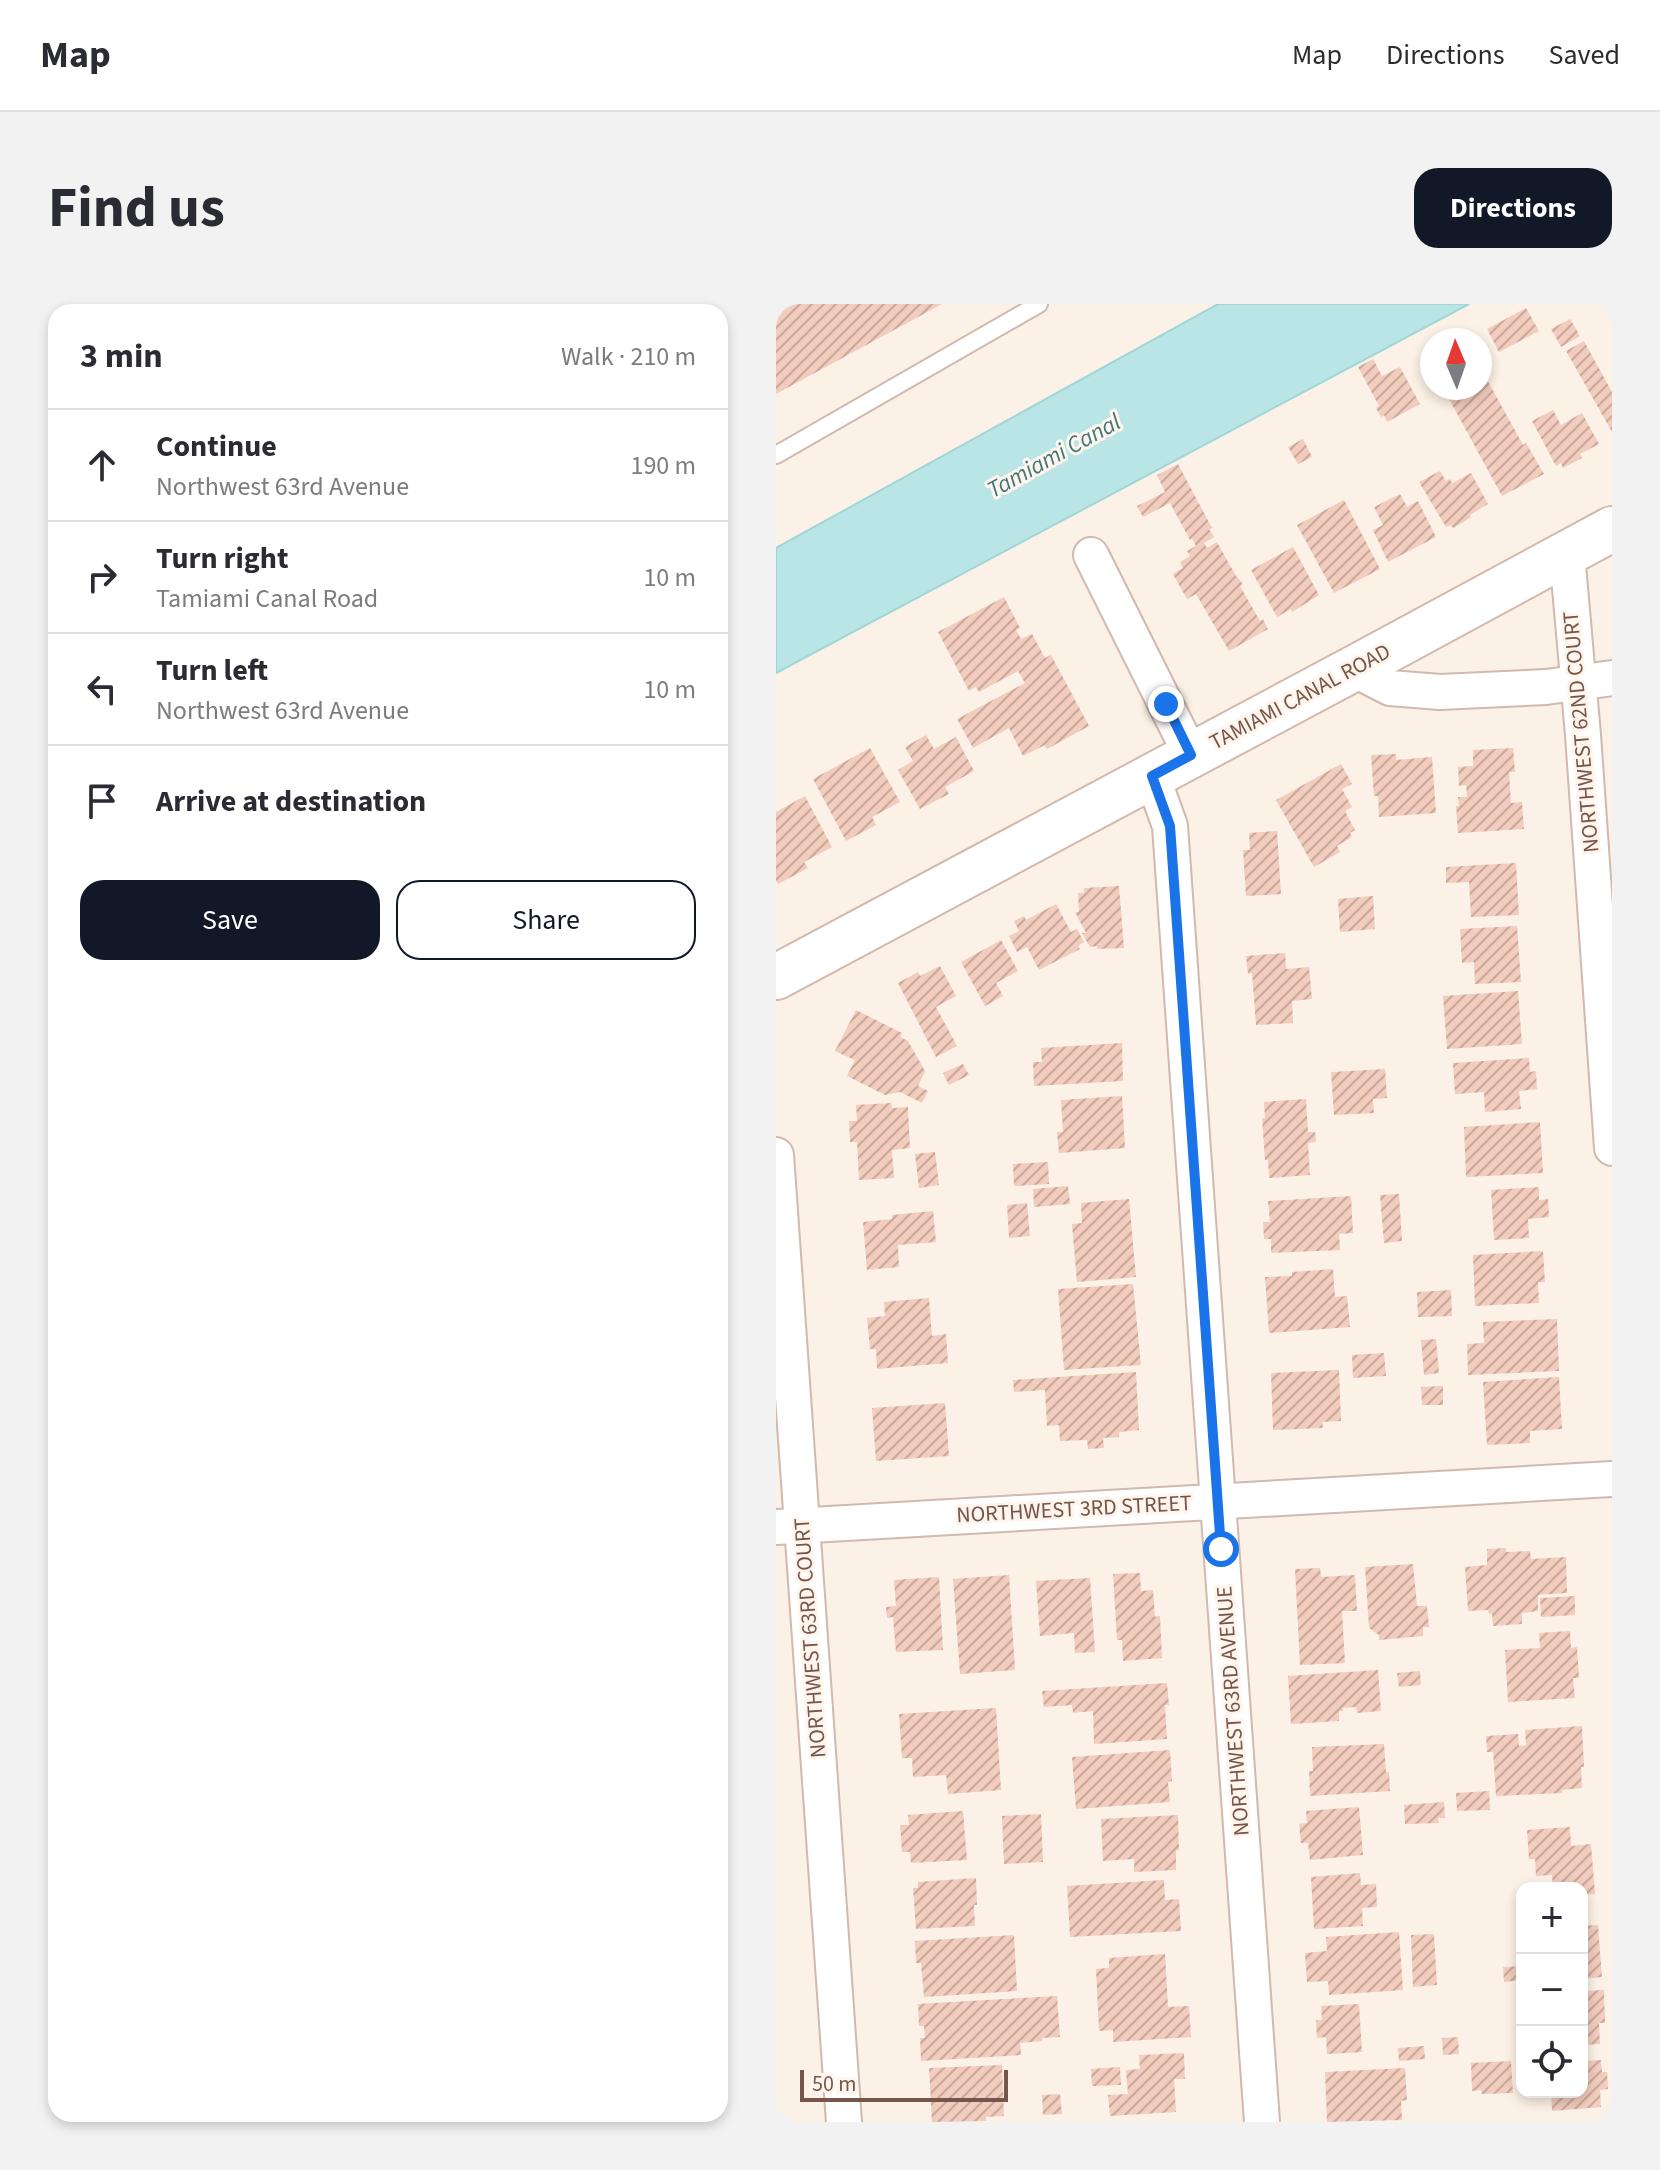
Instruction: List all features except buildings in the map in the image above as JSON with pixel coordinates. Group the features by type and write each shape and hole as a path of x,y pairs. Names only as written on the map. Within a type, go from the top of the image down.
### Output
{"street":[{"name":"TAMIAMI CANAL ROAD","path":"776,977 1612,529"},
{"name":"NORTHWEST 62ND COURT","path":"1567,554 1612,1148"},
{"path":"1091,555 1191,755"},
{"path":"1353,669 1390,688 1440,692 1546,687 1612,678"},
{"name":"NORTHWEST 63RD AVENUE","path":"1152,776 1170,826 1262,2122"},
{"name":"NORTHWEST 63RD COURT","path":"776,1155 789,1526 844,2122"},
{"name":"NORTHWEST 3RD STREET","path":"789,1526 1612,1479"}],"lane":[{"path":"776,455 1039,304"}],"water":[{"name":"Tamiami Canal","path":"1218,304 1469,304 776,673 776,548"}],"route":[{"path":"1166,704 1191,755 1152,776 1170,826 1221,1549"}]}
